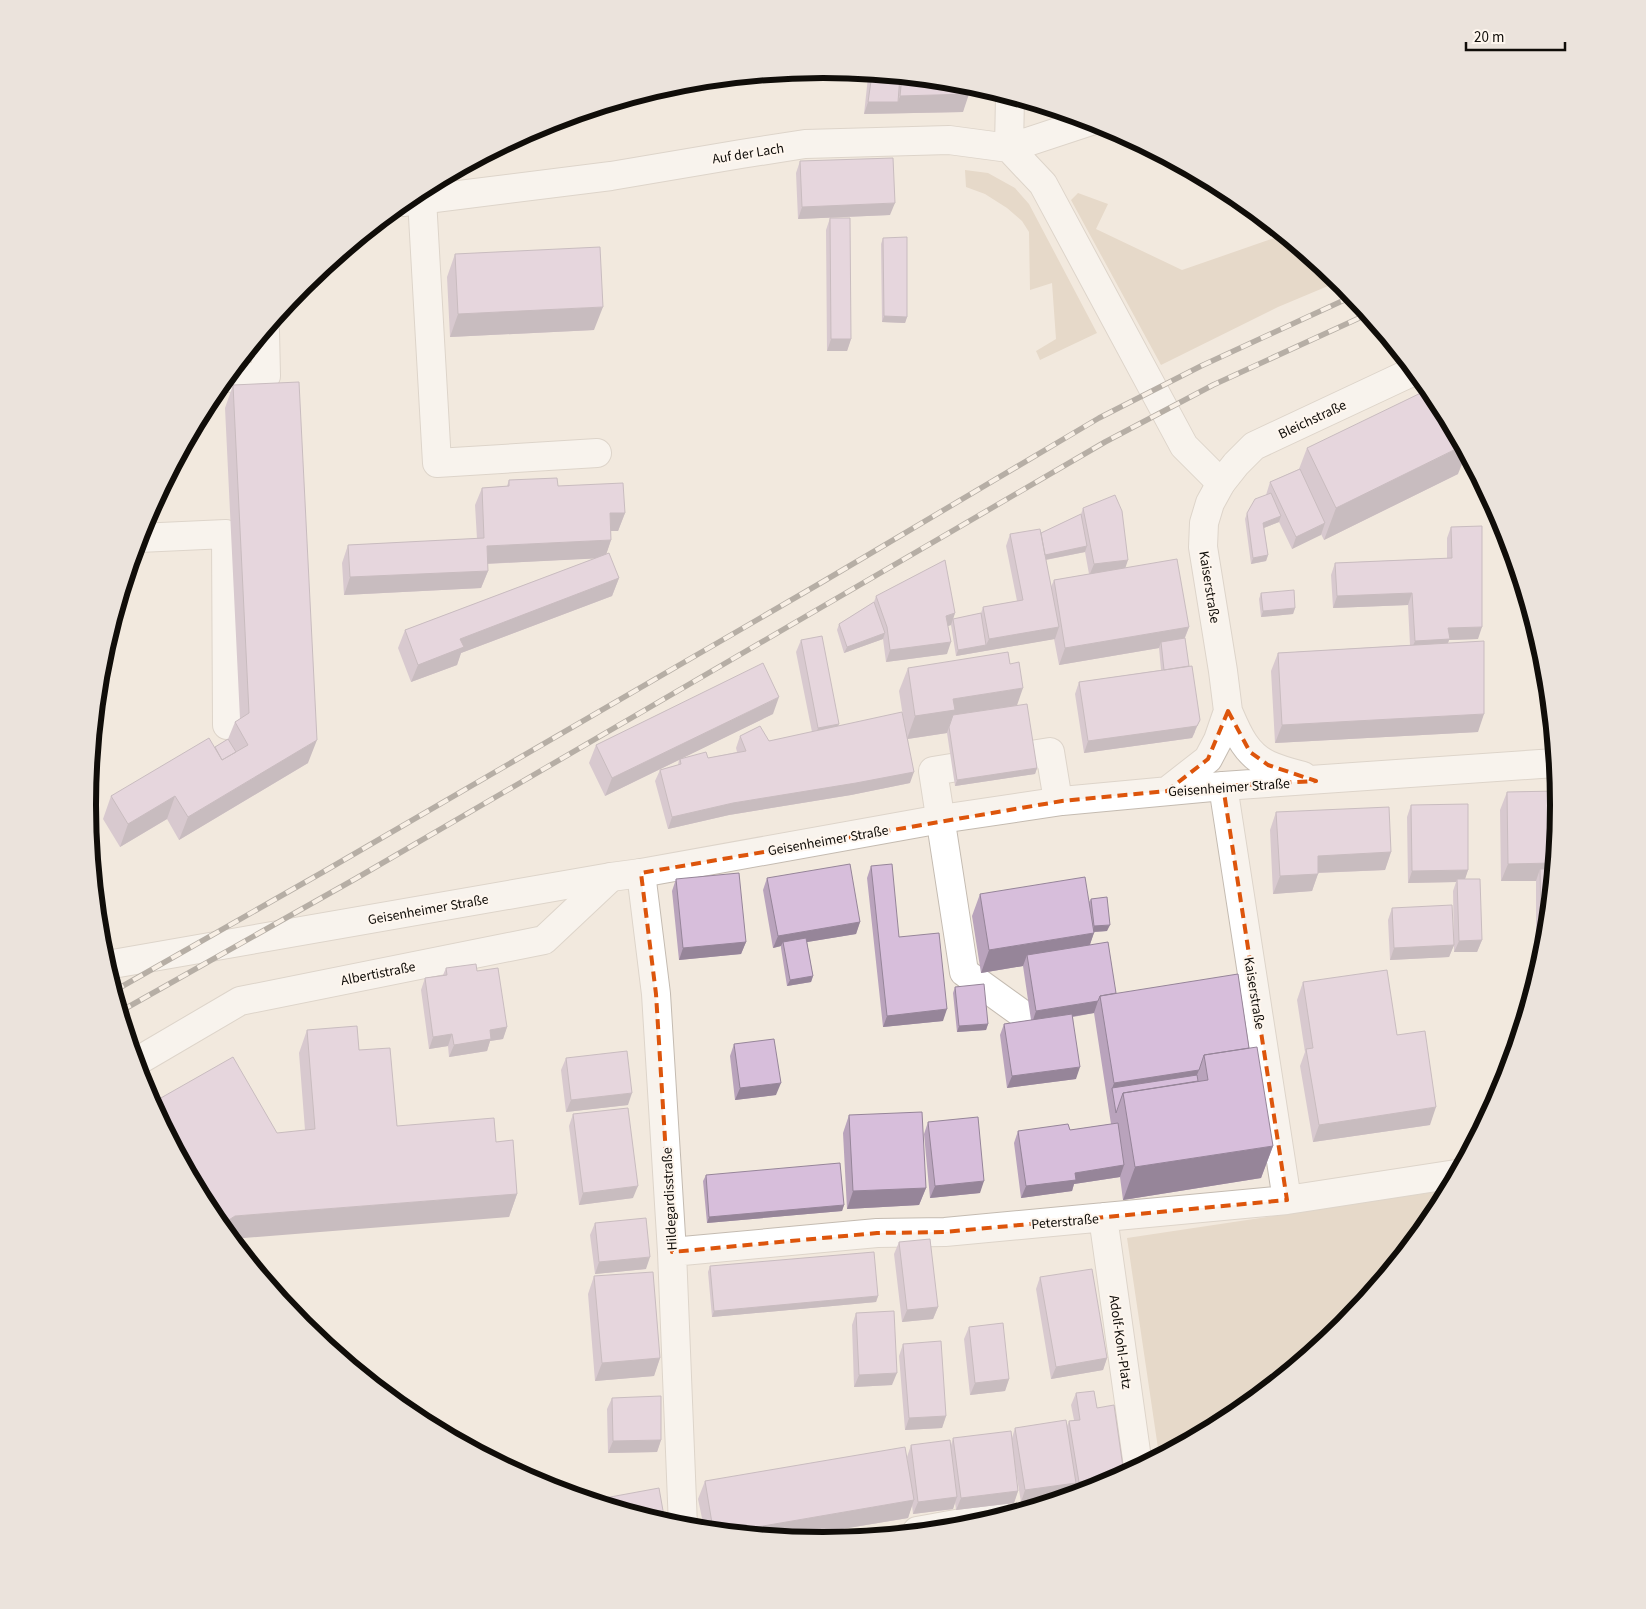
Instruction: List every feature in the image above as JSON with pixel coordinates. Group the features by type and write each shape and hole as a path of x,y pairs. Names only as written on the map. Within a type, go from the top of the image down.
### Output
{"street":[{"path":"1010,102 1009,148 1043,184 1184,446 1221,483"},
{"name":"Auf der Lach","path":"419,200 611,176 805,144 949,140 1009,148 1080,125"},
{"path":"412,205 437,463 597,452"},
{"path":"235,378 266,376 265,338"},
{"name":"Bleichstraße","path":"1221,483 1254,446 1408,374"},
{"name":"Kaiserstraße","path":"1167,791 1208,759 1218,740 1228,710 1203,547 1204,524 1210,503 1221,483"},
{"path":"147,538 226,534 227,725"},
{"path":"1228,710 1238,734 1250,752 1268,765 1316,780"},
{"path":"1025,1016 964,972 933,771 1050,752 1058,801"},
{"name":"Geisenheimer Straße","path":"114,964 641,873 941,819 1058,801 1223,786 1548,763"},
{"name":"Kaiserstraße","path":"1223,786 1287,1200"},
{"name":"Hildegardisstraße","path":"641,873 656,994 672,1252 683,1518"},
{"name":"Albertistraße","path":"142,1058 240,1001 544,940 611,877"},
{"name":"Peterstraße","path":"672,1252 877,1233 945,1232 1287,1200 1448,1175"},
{"name":"Adolf-Kohl-Platz","path":"1103,1217 1137,1460"}],"highlighted area":[{"path":"1228,711 1250,752 1268,765 1316,781 1223,786 1287,1200 945,1232 877,1233 672,1252 656,994 641,873 1062,801 1167,791 1208,759"}],"shaded area":[{"path":"965,170 988,173 1015,188 1029,204 1097,333 1040,360 1036,351 1056,339 1052,283 1030,290 1029,232 1022,221 1007,208 985,194 966,187"},
{"path":"1078,193 1108,204 1096,229 1182,270 1277,237 1331,285 1278,307 1161,365 1071,200"},
{"path":"1438,1191 1400,1247 1370,1284 1337,1319 1266,1381 1227,1409 1158,1450 1127,1238"}],"building":[{"path":"871,79 900,82 898,102 868,102"},
{"path":"901,82 969,92 969,94 900,96"},
{"path":"893,158 895,203 802,207 800,161"},
{"path":"830,218 850,218 851,339 831,339"},
{"path":"907,237 907,317 884,316 883,238"},
{"path":"600,247 603,307 458,314 455,254"},
{"path":"299,382 317,740 188,817 175,796 128,824 111,796 209,738 222,760 248,745 235,722 249,713 233,385"},
{"path":"1421,393 1457,448 1336,508 1307,448"},
{"path":"1300,469 1325,523 1296,537 1270,482"},
{"path":"557,478 558,486 623,483 625,513 610,513 611,540 487,546 488,571 350,577 348,545 484,538 482,488 509,486 509,480"},
{"path":"1271,493 1281,516 1263,523 1268,555 1253,558 1247,513 1255,499"},
{"path":"1115,495 1122,511 1128,560 1094,564 1083,508"},
{"path":"1081,514 1087,546 1045,555 1041,533"},
{"path":"1482,526 1482,627 1448,628 1450,639 1415,641 1412,593 1337,596 1335,563 1452,558 1451,527"},
{"path":"1040,529 1059,627 989,639 983,607 1023,600 1010,534"},
{"path":"609,553 619,578 460,639 464,647 418,665 405,630"},
{"path":"1177,559 1189,627 1065,648 1054,580"},
{"path":"945,560 955,613 946,616 951,642 890,650 887,627 876,596"},
{"path":"1294,590 1295,608 1263,611 1261,593"},
{"path":"874,602 885,633 847,647 839,624"},
{"path":"981,613 986,645 958,650 953,619"},
{"path":"822,636 839,724 818,728 801,640"},
{"path":"1185,638 1189,666 1164,670 1161,642"},
{"path":"1484,641 1484,714 1282,725 1278,653"},
{"path":"1008,652 1010,664 1019,662 1023,688 953,699 955,710 915,716 908,668"},
{"path":"763,663 779,697 612,778 596,745"},
{"path":"1192,666 1200,720 1197,726 1088,741 1079,682"},
{"path":"1027,704 1037,768 957,780 949,727 953,715"},
{"path":"902,712 914,772 733,803 672,817 660,770 681,764 680,759 706,752 708,758 746,751 740,736 760,726 769,741"},
{"path":"228,739 236,752 222,760 215,747"},
{"path":"1549,791 1547,863 1508,864 1507,792"},
{"path":"1468,804 1468,870 1412,871 1411,805"},
{"path":"1389,807 1391,852 1318,856 1318,874 1280,876 1276,812"},
{"path":"850,864 860,922 778,936 767,878"},
{"path":"892,864 899,937 939,933 947,1009 887,1016 871,866"},
{"path":"1540,869 1547,869 1544,899 1541,917"},
{"path":"739,873 746,942 683,948 676,879"},
{"path":"1085,877 1094,933 989,950 980,894"},
{"path":"1457,879 1480,879 1482,940 1459,941"},
{"path":"1107,897 1110,925 1094,926 1091,899"},
{"path":"1452,905 1454,945 1394,948 1392,908"},
{"path":"806,938 813,976 790,980 783,942"},
{"path":"1108,942 1116,993 1100,996 1098,1001 1036,1011 1027,955"},
{"path":"476,964 477,971 498,968 507,1027 490,1030 491,1039 454,1045 452,1034 433,1037 425,978 447,975 446,968"},
{"path":"1387,970 1397,1035 1425,1031 1436,1107 1319,1125 1306,1049 1313,1048 1303,982"},
{"path":"1238,974 1249,1048 1204,1055 1199,1070 1114,1083 1100,996"},
{"path":"984,984 988,1024 959,1026 955,987"},
{"path":"1072,1014 1080,1067 1012,1076 1004,1024"},
{"path":"357,1026 359,1050 390,1048 397,1126 494,1118 496,1142 513,1140 517,1194 235,1216 228,1221 193,1168 159,1099 233,1057 277,1133 315,1129 307,1030"},
{"path":"774,1039 781,1083 740,1088 734,1044"},
{"path":"1257,1047 1273,1146 1135,1167 1123,1093 1208,1080 1204,1055"},
{"path":"627,1051 632,1093 571,1100 566,1058"},
{"path":"1197,1075 1198,1081 1123,1093 1116,1113 1112,1088"},
{"path":"628,1108 638,1186 583,1193 573,1114"},
{"path":"922,1112 926,1188 853,1191 849,1115"},
{"path":"978,1117 984,1181 935,1186 928,1122"},
{"path":"1118,1123 1124,1165 1075,1173 1076,1180 1026,1186 1018,1131 1068,1124 1070,1130"},
{"path":"840,1163 844,1205 709,1217 706,1175"},
{"path":"646,1218 650,1257 599,1262 595,1223"},
{"path":"930,1239 938,1307 907,1310 899,1242"},
{"path":"874,1252 878,1296 714,1311 710,1266"},
{"path":"1092,1269 1107,1358 1056,1367 1040,1277"},
{"path":"653,1272 660,1358 602,1363 594,1276"},
{"path":"894,1311 897,1373 859,1375 856,1313"},
{"path":"1003,1323 1009,1379 975,1383 969,1327"},
{"path":"941,1341 946,1416 909,1418 903,1344"},
{"path":"1094,1391 1097,1408 1114,1405 1123,1467 1091,1480 1079,1482 1069,1421 1080,1420 1076,1393"},
{"path":"661,1396 661,1440 613,1441 612,1398"},
{"path":"1066,1420 1076,1483 1025,1490 1015,1428"},
{"path":"1011,1431 1018,1491 961,1498 953,1438"},
{"path":"950,1440 957,1497 918,1502 911,1445"},
{"path":"905,1447 914,1500 753,1528 712,1523 705,1481"},
{"path":"659,1488 664,1514 635,1507 605,1498"}],"railway":[{"path":"120,988 824,581 1099,418 1201,366 1346,299"},
{"path":"126,1008 355,879 1105,442 1213,385 1362,317"}]}
